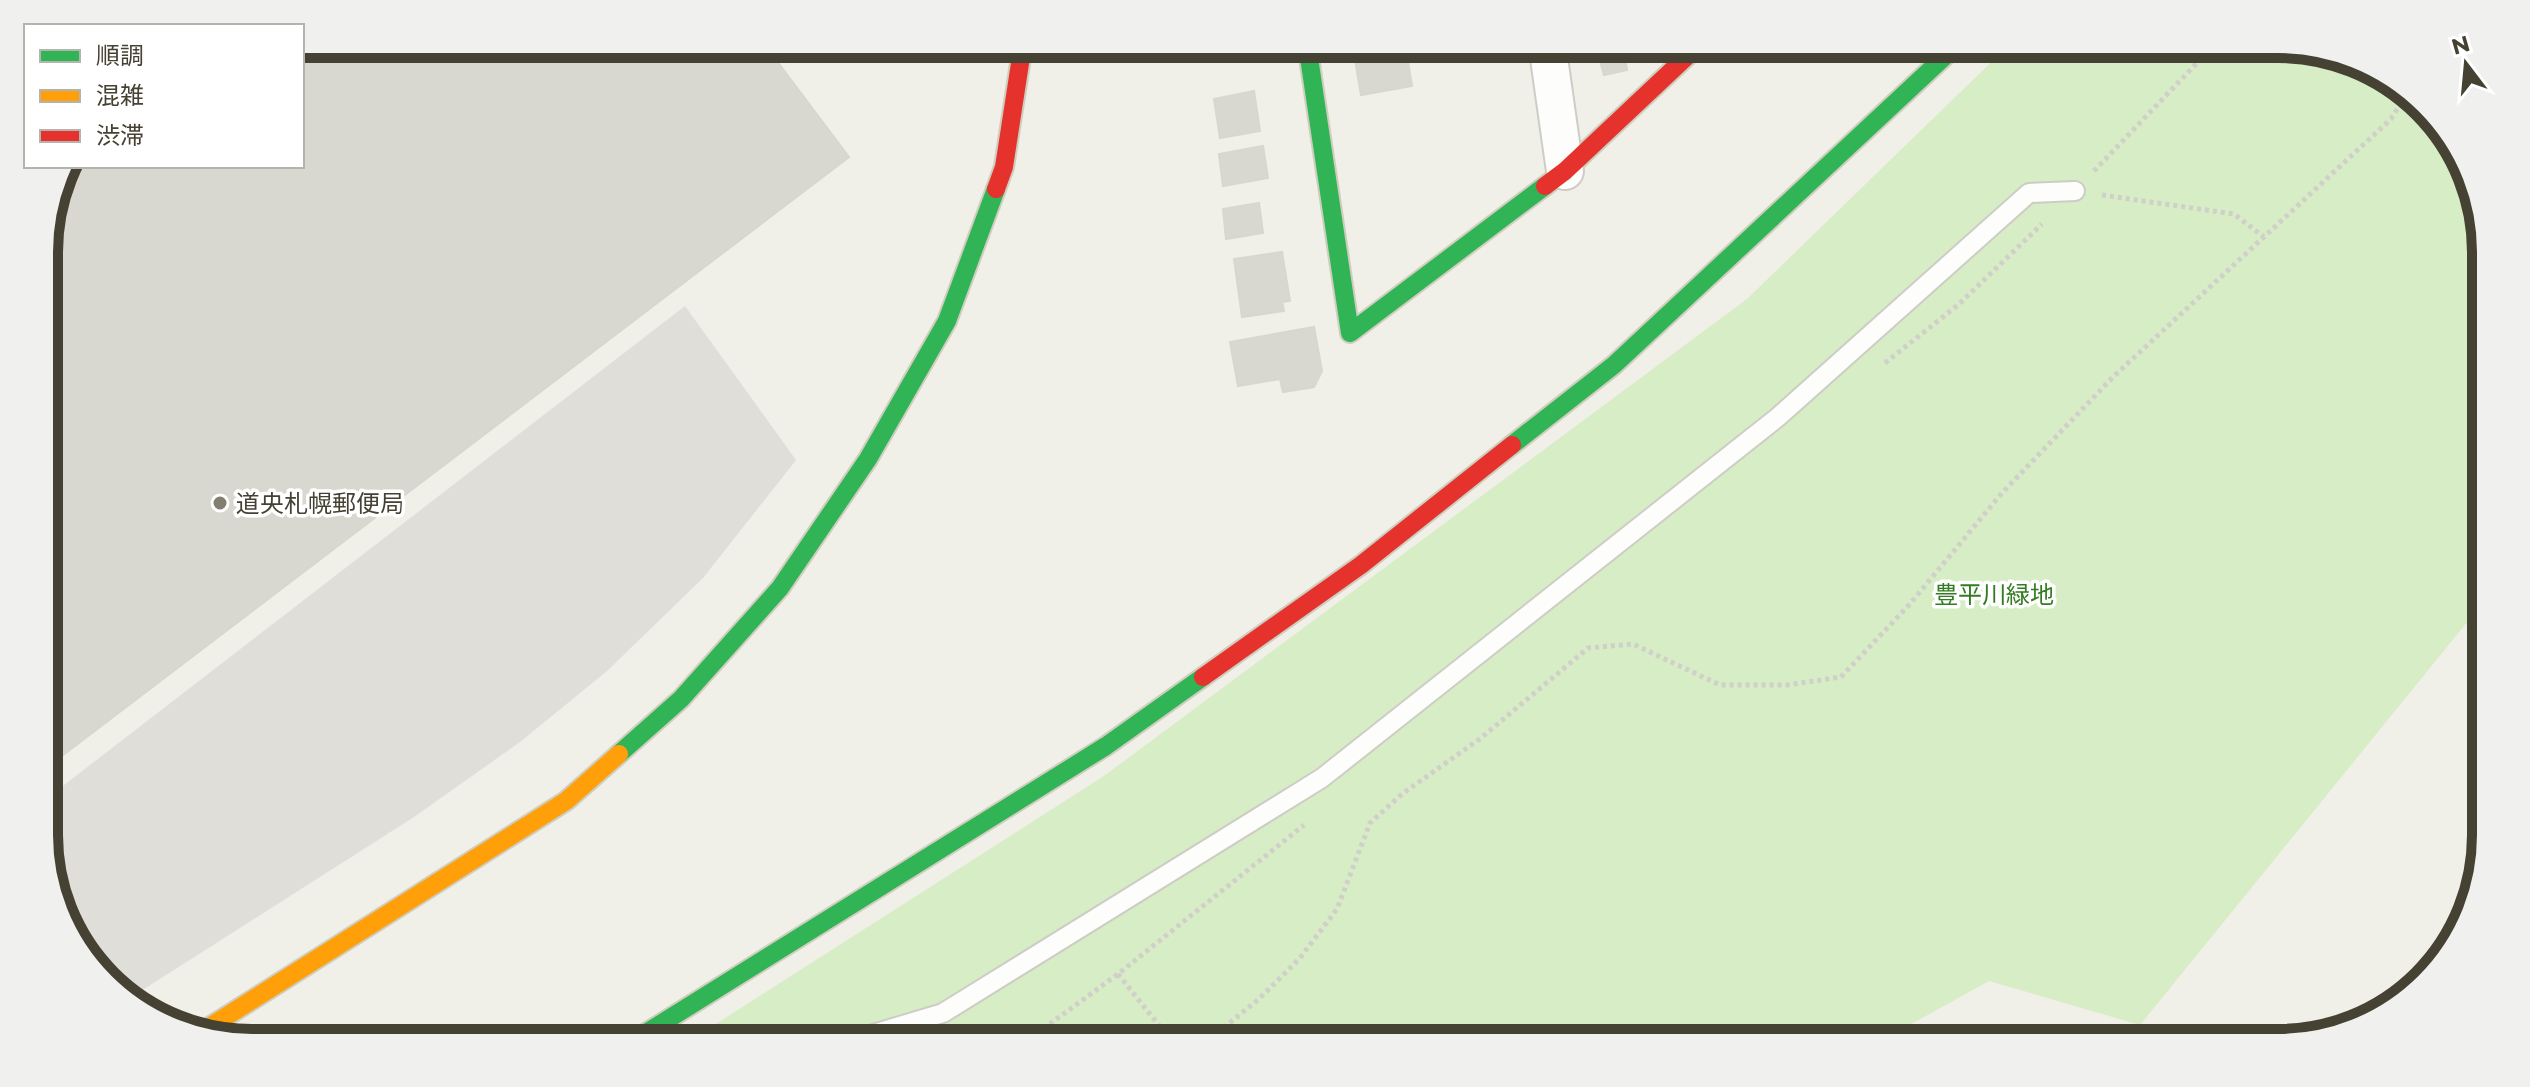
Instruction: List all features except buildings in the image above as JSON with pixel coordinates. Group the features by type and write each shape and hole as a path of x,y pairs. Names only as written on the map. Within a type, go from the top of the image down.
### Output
{"street":[{"path":"213,1025 566,801 681,699 780,588 868,459 947,321 1004,167 1021,58"},
{"path":"1309,58 1350,333 1565,171 1685,58"},
{"path":"1549,58 1565,171"},
{"path":"652,1029 1106,746 1361,565 1614,365 1943,58"}],"lane":[{"path":"890,1029 943,1013 1322,778 1778,417 2029,193 2075,191"}],"path":[{"path":"1222,1029 1270,989 1300,958 1337,909 1370,823 1402,794 1481,738 1588,648 1633,644 1720,685 1787,685 1841,677 1909,605 2002,493 2113,377 2391,119 2401,103"},
{"path":"2075,191 2234,214 2264,237"},
{"path":"1118,974 1162,1029"}],"green space":[{"name":"豊平川緑地","path":"1996,58 2278,58 2316,62 2352,73 2396,98 2432,134 2446,155 2465,202 2472,252 2472,616 2140,1025 1989,981 1902,1029 708,1029 1104,776 1747,299"}],"shaded area":[{"path":"685,306 796,460 703,578 607,671 520,742 414,817 139,992 98,953 73,909 60,860 58,790"}],"traffic: fast":[{"path":"1309,58 1350,333 1545,186"},
{"path":"1512,445 1614,365 1943,58"},
{"path":"619,754 681,699 780,588 868,459 947,321 996,189"},
{"path":"652,1029 1106,746 1203,677"}],"traffic: slow":[{"path":"213,1025 566,801 619,754"}],"traffic: jam":[{"path":"996,189 1004,167 1021,58"},
{"path":"1545,186 1565,171 1685,58"},
{"path":"1203,677 1361,565 1512,445"}],"place":[{"name":"道央札幌郵便局","path":"220,503"}]}
